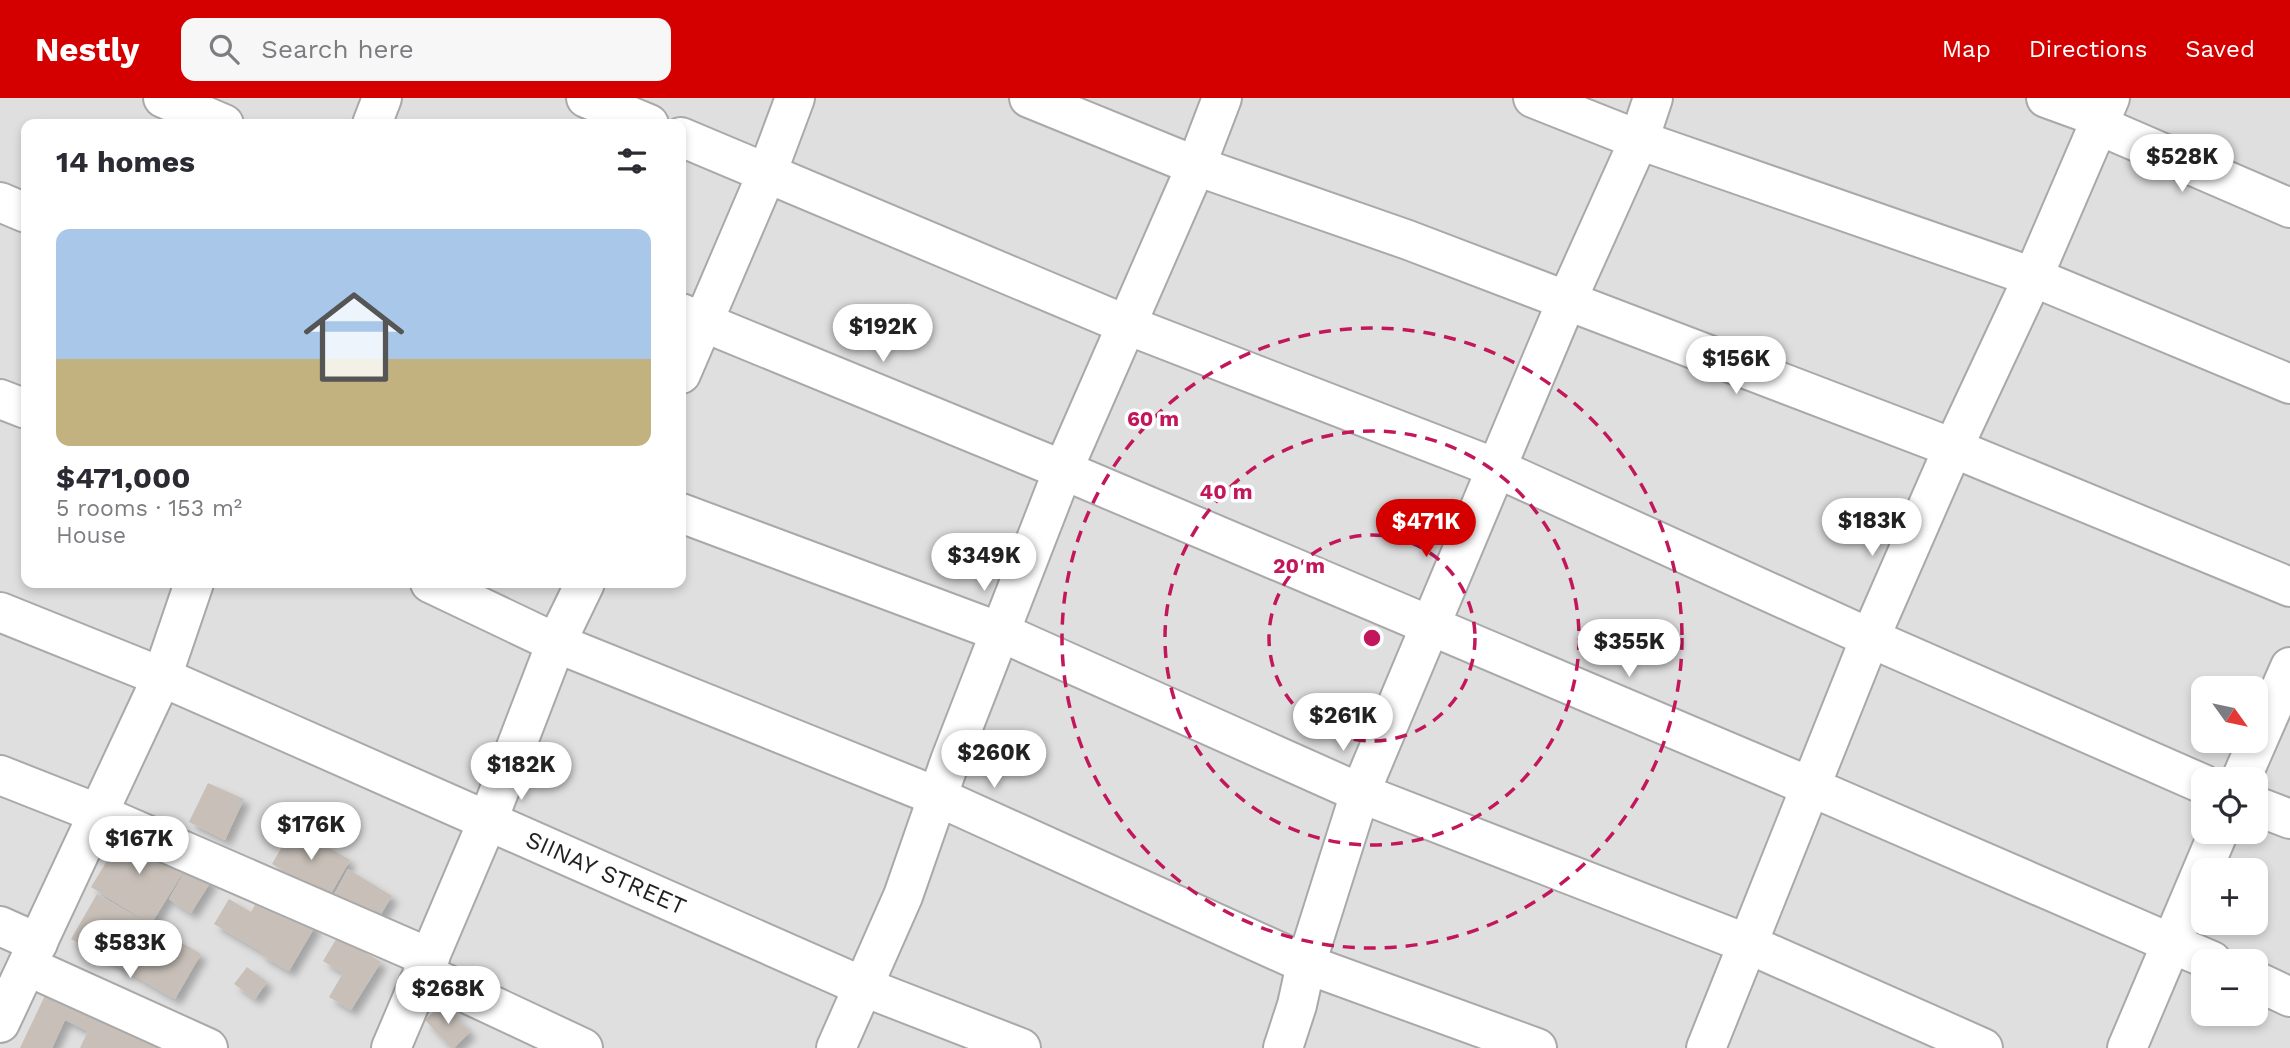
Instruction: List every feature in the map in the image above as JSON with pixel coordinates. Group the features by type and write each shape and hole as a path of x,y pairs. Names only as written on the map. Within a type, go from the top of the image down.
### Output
{"street":[{"path":"163,98 212,119"},
{"path":"374,119 382,98"},
{"path":"586,98 637,119"},
{"path":"686,349 692,318 767,173 795,98"},
{"path":"1029,98 1196,166 1408,240 1953,448 2290,587"},
{"path":"836,1048 903,896 1000,632 1063,471 1196,166 1222,98"},
{"path":"1533,98 1639,139 2033,277 2290,384"},
{"path":"1283,1048 1297,1005 1306,964 1360,793 1567,300 1639,139 1653,98"},
{"path":"2046,98 2103,114 2290,208"},
{"path":"1706,1048 1870,638 1953,448 2033,277 2103,114"},
{"path":"686,139 1127,325 1496,468 1870,638 2191,779"},
{"path":"0,202 21,211"},
{"path":"692,318 1063,471 2191,951"},
{"path":"0,399 21,407"},
{"path":"686,515 1000,632 1360,793 1748,944 1983,1048"},
{"path":"0,1023 162,677 192,588"},
{"path":"440,588 556,643 938,797 1306,964 1537,1048"},
{"path":"391,1048 488,820 556,643 583,588"},
{"name":"SIINAY STREET","path":"0,612 162,677 864,987 1021,1048"},
{"path":"2246,767 2290,667"},
{"path":"0,775 99,814 426,966 583,1048"},
{"path":"2268,811 2290,819"},
{"path":"2127,1048 2213,844"},
{"path":"0,926 32,954 208,1048"},
{"path":"2268,987 2290,997"}],"shaded area":[{"path":"0,98 2290,98 2290,1048 0,1048"}],"building":[{"path":"208,783 244,799 225,840 189,822"},
{"path":"293,827 350,860 329,897 272,864"},
{"path":"127,828 187,866 151,924 91,887"},
{"path":"188,866 212,880 191,913 169,899"},
{"path":"348,869 392,896 375,924 332,898"},
{"path":"97,894 201,954 175,999 71,939"},
{"path":"261,894 316,925 289,971 214,924 229,899 251,912"},
{"path":"338,936 381,962 351,1010 329,997 343,973 323,961"},
{"path":"247,967 267,982 255,999 234,984"},
{"path":"50,985 179,1048 80,1048 88,1031 65,1020 52,1048 20,1048"},
{"path":"443,1003 470,1032 454,1048 425,1020"}]}
